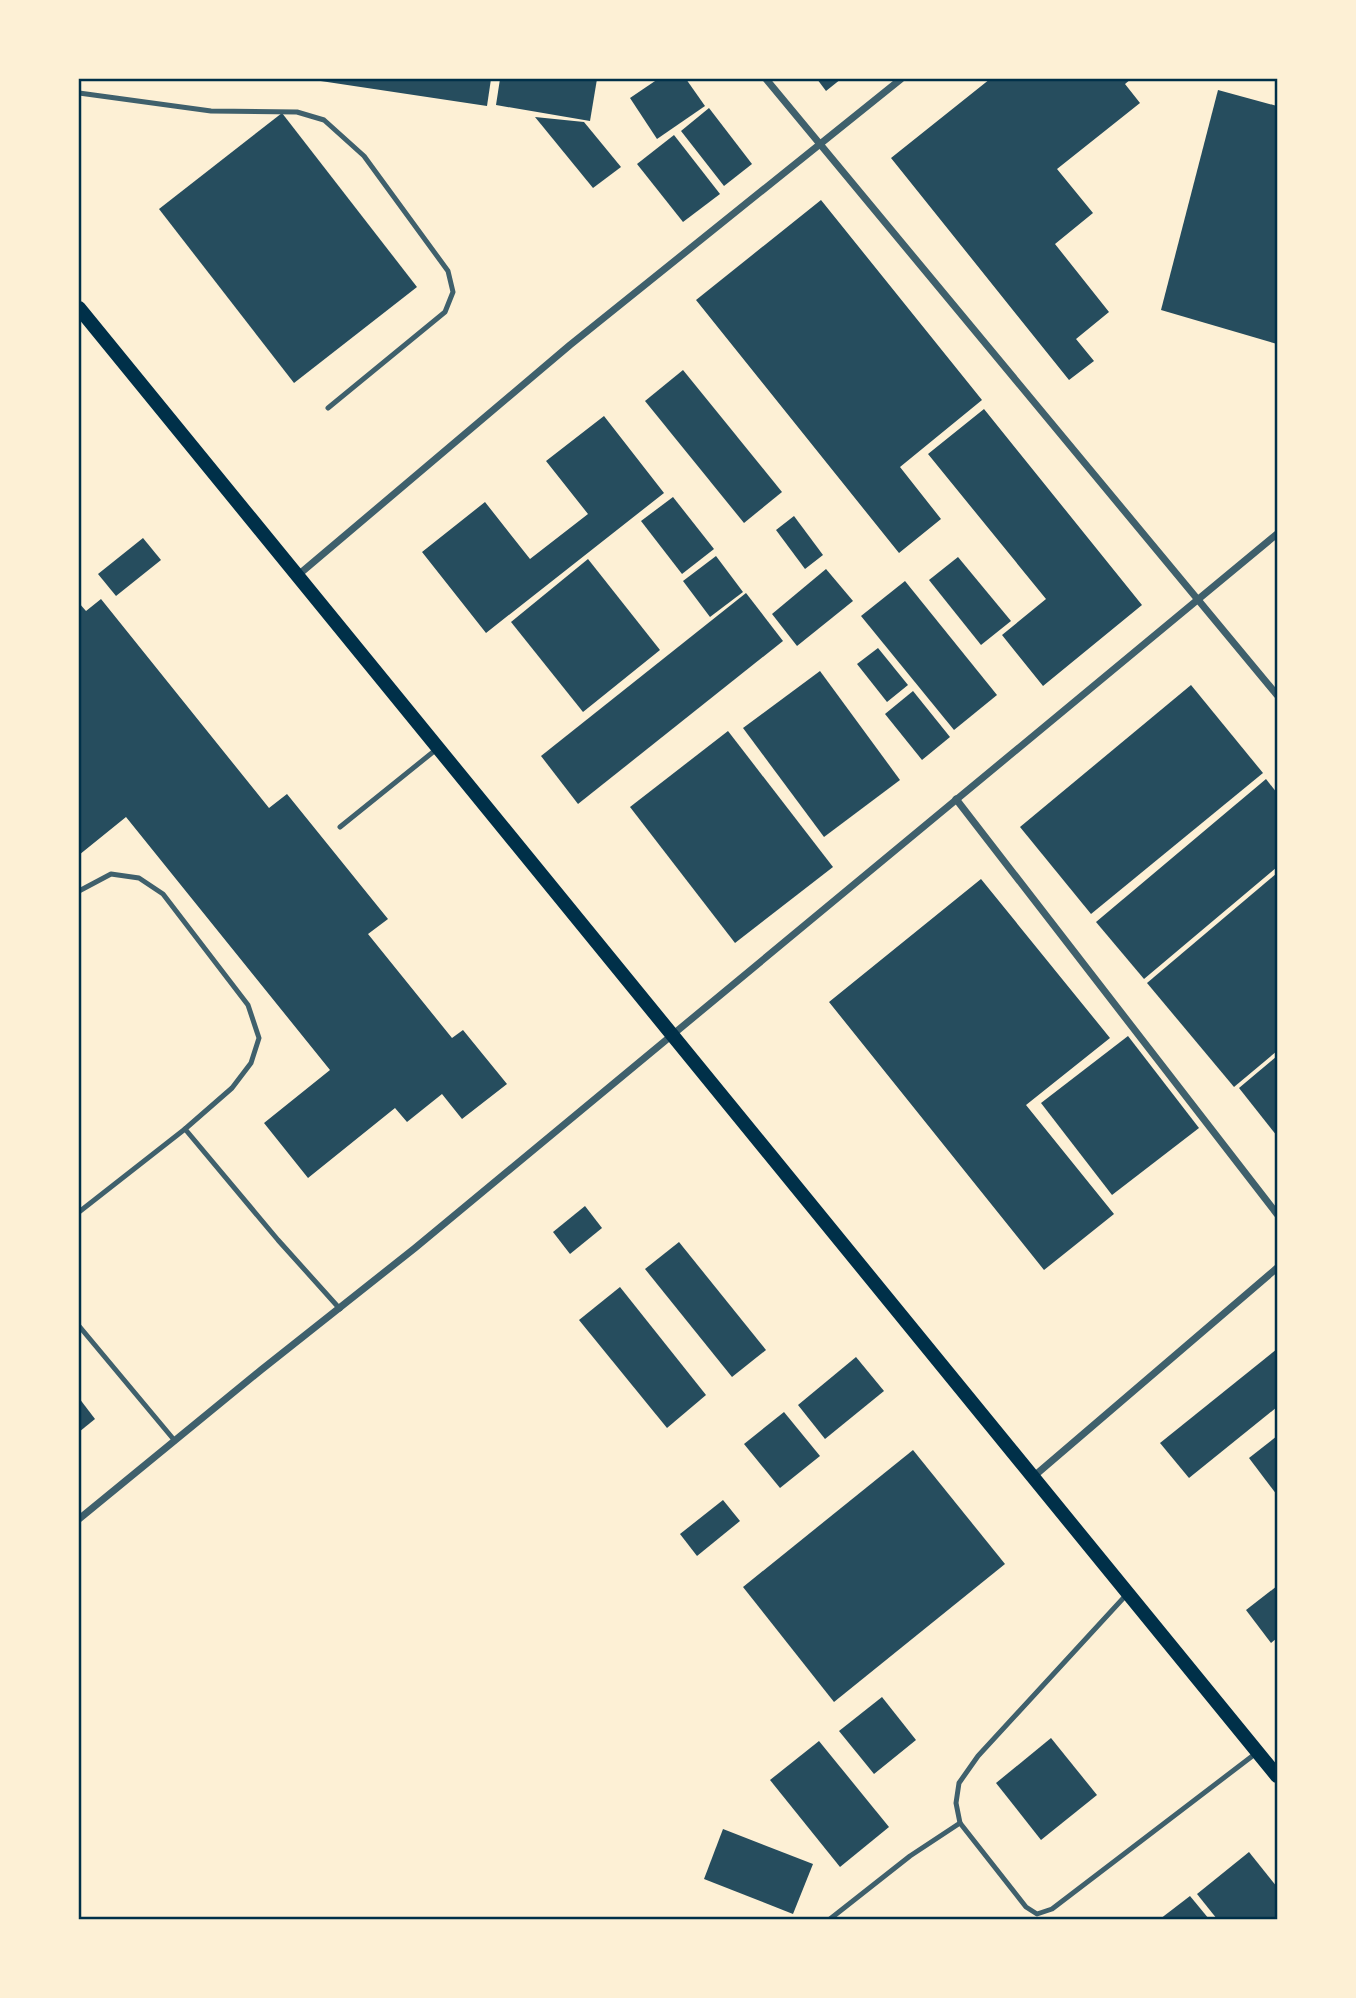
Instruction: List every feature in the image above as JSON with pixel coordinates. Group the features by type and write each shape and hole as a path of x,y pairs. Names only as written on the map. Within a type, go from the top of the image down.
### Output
{"main road":[{"path":"79,308 1277,1776"}],"street":[{"path":"766,79 1277,695"},
{"path":"297,576 570,345 901,79"},
{"path":"79,1519 415,1248 1277,534"},
{"path":"956,799 1277,1214"},
{"path":"1033,1477 1277,1268"}],"lane":[{"path":"79,93 211,111 297,112 324,120 364,156 448,271 453,292 445,312 328,408"},
{"path":"340,827 438,748"},
{"path":"79,891 111,874 139,878 163,894 248,1006 259,1038 251,1063 232,1088 185,1129 79,1212"},
{"path":"185,1129 340,1309"},
{"path":"79,1326 175,1441"},
{"path":"1128,1593 978,1756 959,1783 956,1803 960,1823 1026,1908 1037,1914 1052,1909 1258,1752"},
{"path":"830,1919 910,1856 960,1823"}],"building":[{"path":"315,79 491,79 487,106"},
{"path":"500,79 597,79 590,121 496,105"},
{"path":"658,79 686,79 705,106 657,139 630,98"},
{"path":"817,79 841,79 826,91"},
{"path":"990,79 1131,79 1125,84 1140,103 1057,169 1093,213 1055,244 1109,312 1076,339 1094,361 1069,380 891,158"},
{"path":"1218,90 1277,106 1277,344 1161,310"},
{"path":"709,108 752,164 724,186 681,131"},
{"path":"282,113 417,287 294,383 159,209"},
{"path":"535,117 584,122 621,167 593,188"},
{"path":"674,135 720,194 683,222 637,164"},
{"path":"821,200 982,400 900,467 941,519 899,553 696,300"},
{"path":"683,370 782,492 744,523 645,401"},
{"path":"984,409 1142,605 1043,686 1002,635 1046,599 928,454"},
{"path":"604,416 664,493 486,633 422,552 485,502 530,559 588,514 546,461"},
{"path":"673,497 714,549 682,574 641,521"},
{"path":"794,516 823,555 805,569 776,530"},
{"path":"143,538 161,560 116,596 98,574"},
{"path":"716,556 743,592 710,617 683,581"},
{"path":"958,557 1011,621 981,645 929,580"},
{"path":"588,559 660,650 583,712 511,622"},
{"path":"826,569 853,601 797,646 772,614"},
{"path":"905,581 997,695 954,730 861,616"},
{"path":"746,593 783,641 578,804 541,756"},
{"path":"101,599 269,808 287,794 388,919 368,934 452,1038 463,1030 507,1084 462,1119 442,1094 407,1122 395,1108 308,1178 264,1123 330,1070 126,817 79,855 79,603 86,611"},
{"path":"878,648 908,685 887,702 857,664"},
{"path":"820,671 900,780 824,837 743,728"},
{"path":"1191,685 1263,773 1091,914 1020,827"},
{"path":"913,691 950,737 922,760 885,714"},
{"path":"728,731 833,867 735,943 630,807"},
{"path":"1266,779 1277,793 1277,867 1144,979 1096,922"},
{"path":"1277,873 1277,1051 1234,1087 1147,983"},
{"path":"981,879 1110,1038 1026,1105 1114,1214 1044,1270 829,1002"},
{"path":"1128,1036 1199,1128 1112,1195 1041,1103"},
{"path":"1277,1056 1277,1136 1239,1088"},
{"path":"585,1206 602,1228 570,1254 553,1232"},
{"path":"679,1242 766,1350 732,1377 645,1269"},
{"path":"620,1287 706,1395 667,1428 579,1320"},
{"path":"1277,1349 1277,1407 1189,1478 1160,1443"},
{"path":"856,1357 884,1391 825,1439 798,1405"},
{"path":"79,1398 95,1419 79,1432"},
{"path":"784,1412 820,1456 780,1488 744,1444"},
{"path":"1277,1436 1277,1495 1249,1458"},
{"path":"913,1450 1005,1564 834,1702 743,1587"},
{"path":"723,1500 740,1521 697,1556 680,1534"},
{"path":"1277,1586 1277,1638 1271,1643 1246,1610"},
{"path":"882,1697 916,1740 874,1774 839,1731"},
{"path":"1051,1738 1097,1795 1041,1840 996,1783"},
{"path":"819,1741 889,1827 840,1867 770,1780"},
{"path":"723,1829 813,1864 793,1914 704,1879"},
{"path":"1249,1852 1277,1887 1277,1919 1217,1919 1197,1894"},
{"path":"1190,1896 1209,1919 1160,1919"}]}
